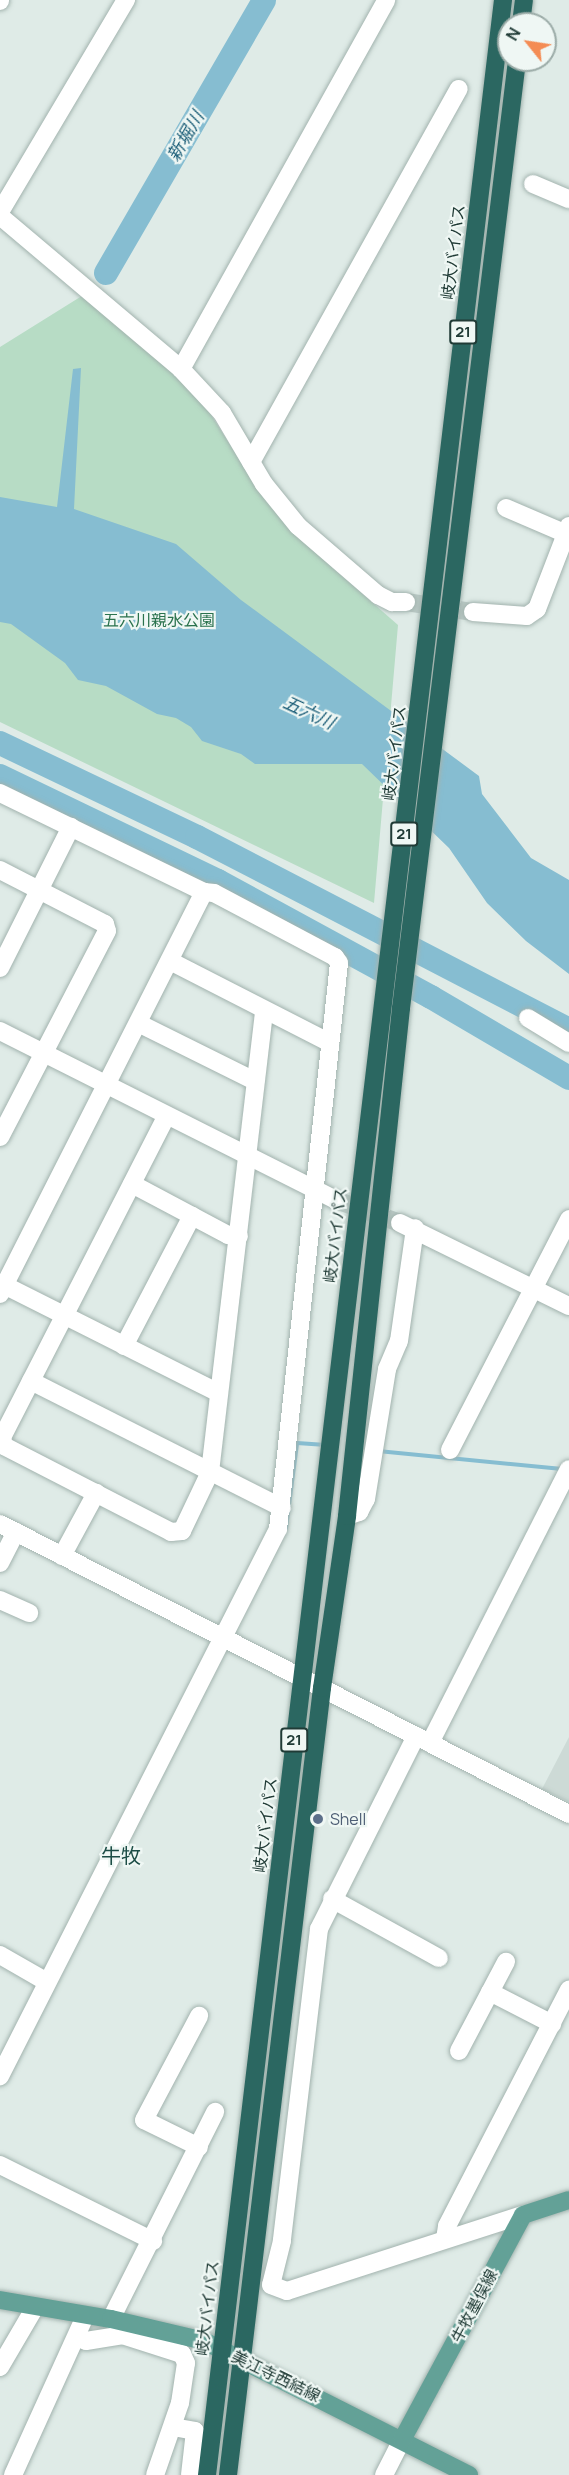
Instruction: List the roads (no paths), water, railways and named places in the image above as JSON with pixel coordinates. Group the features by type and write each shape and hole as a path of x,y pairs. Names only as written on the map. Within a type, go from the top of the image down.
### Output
{"highway":[{"name":"岐大バイパス","path":"207,2475 503,0"},
{"name":"21","path":"228,2475 244,2359 322,1688 347,1516 401,1008 516,72"}],"main road":[{"path":"523,2215 569,2200"},
{"name":"牛牧墨俣線","path":"402,2440 523,2215"},
{"name":"美江寺西結線","path":"0,2300 111,2319 204,2341 244,2359 469,2475"}],"street":[{"path":"126,0 0,214 181,369 222,413 251,462 298,526 316,544 378,595 392,602 406,602"},
{"path":"181,369 386,0"},
{"path":"251,462 459,89"},
{"path":"533,184 569,199"},
{"path":"473,612 527,616 537,609 568,531 506,508"},
{"path":"0,793 204,892 214,893 335,957 339,963 278,1529 0,2076"},
{"path":"0,968 71,827"},
{"path":"0,870 105,924 107,931 43,1053 4,1117 0,1137"},
{"path":"204,892 1,1287 219,1393"},
{"path":"170,961 330,1043"},
{"path":"166,1117 2,1438 4,1446 171,1532 182,1531 210,1472 264,1011"},
{"path":"528,1018 569,1043"},
{"path":"138,1023 255,1081"},
{"path":"0,1031 248,1159 336,1200"},
{"path":"132,1184 228,1235 239,1236"},
{"path":"124,1346 192,1216"},
{"path":"450,1450 569,1219"},
{"path":"347,1516 359,1512 366,1499 387,1369 399,1341 407,1225 569,1306"},
{"path":"31,1381 282,1508"},
{"path":"523,2215 287,2291 271,2285 282,2241 319,1929 332,1899 423,1739 568,1472"},
{"path":"62,1556 96,1493"},
{"path":"0,1563 8,1528 569,1814"},
{"path":"0,1600 29,1613"},
{"path":"332,1899 434,1959"},
{"path":"0,1955 48,1982"},
{"path":"459,2050 506,1962"},
{"path":"445,2239 447,2226 569,1990"},
{"path":"490,1992 552,2024"},
{"path":"199,2016 144,2120 199,2146"},
{"path":"111,2319 153,2241 215,2112"},
{"path":"0,2165 153,2241"},
{"path":"0,2367 35,2307"},
{"path":"13,2475 85,2316"},
{"path":"77,2336 86,2341 122,2335 182,2354 186,2363 184,2382 173,2427 154,2475"},
{"path":"173,2427 195,2431 190,2475"},
{"path":"384,2475 402,2440"}],"water":[{"path":"81,368 74,509 176,544 241,600 479,776 482,794 531,858 569,880 569,974 526,941 487,903 449,848 362,764 255,764 241,754 202,741 191,727 176,718 157,714 106,686 78,680 65,663 11,624 0,622 0,497 57,507 73,369"}],"waterway":[{"name":"新堀川","path":"106,273 264,0"},
{"name":"五六川","path":"0,743 197,837 569,1030"},
{"path":"0,776 218,881 431,997 569,1078"},
{"path":"286,1528 297,1443 326,1445"},
{"path":"378,1451 562,1469"}],"tunnel":[{"path":"406,602 473,612"},
{"path":"336,1200 400,1223"}],"place":[{"name":"Shell","path":"318,1819"}],"district":[{"name":"牛牧","path":"121,1855"}],"park label":[{"name":"五六川親水公園","path":"159,620"}]}
